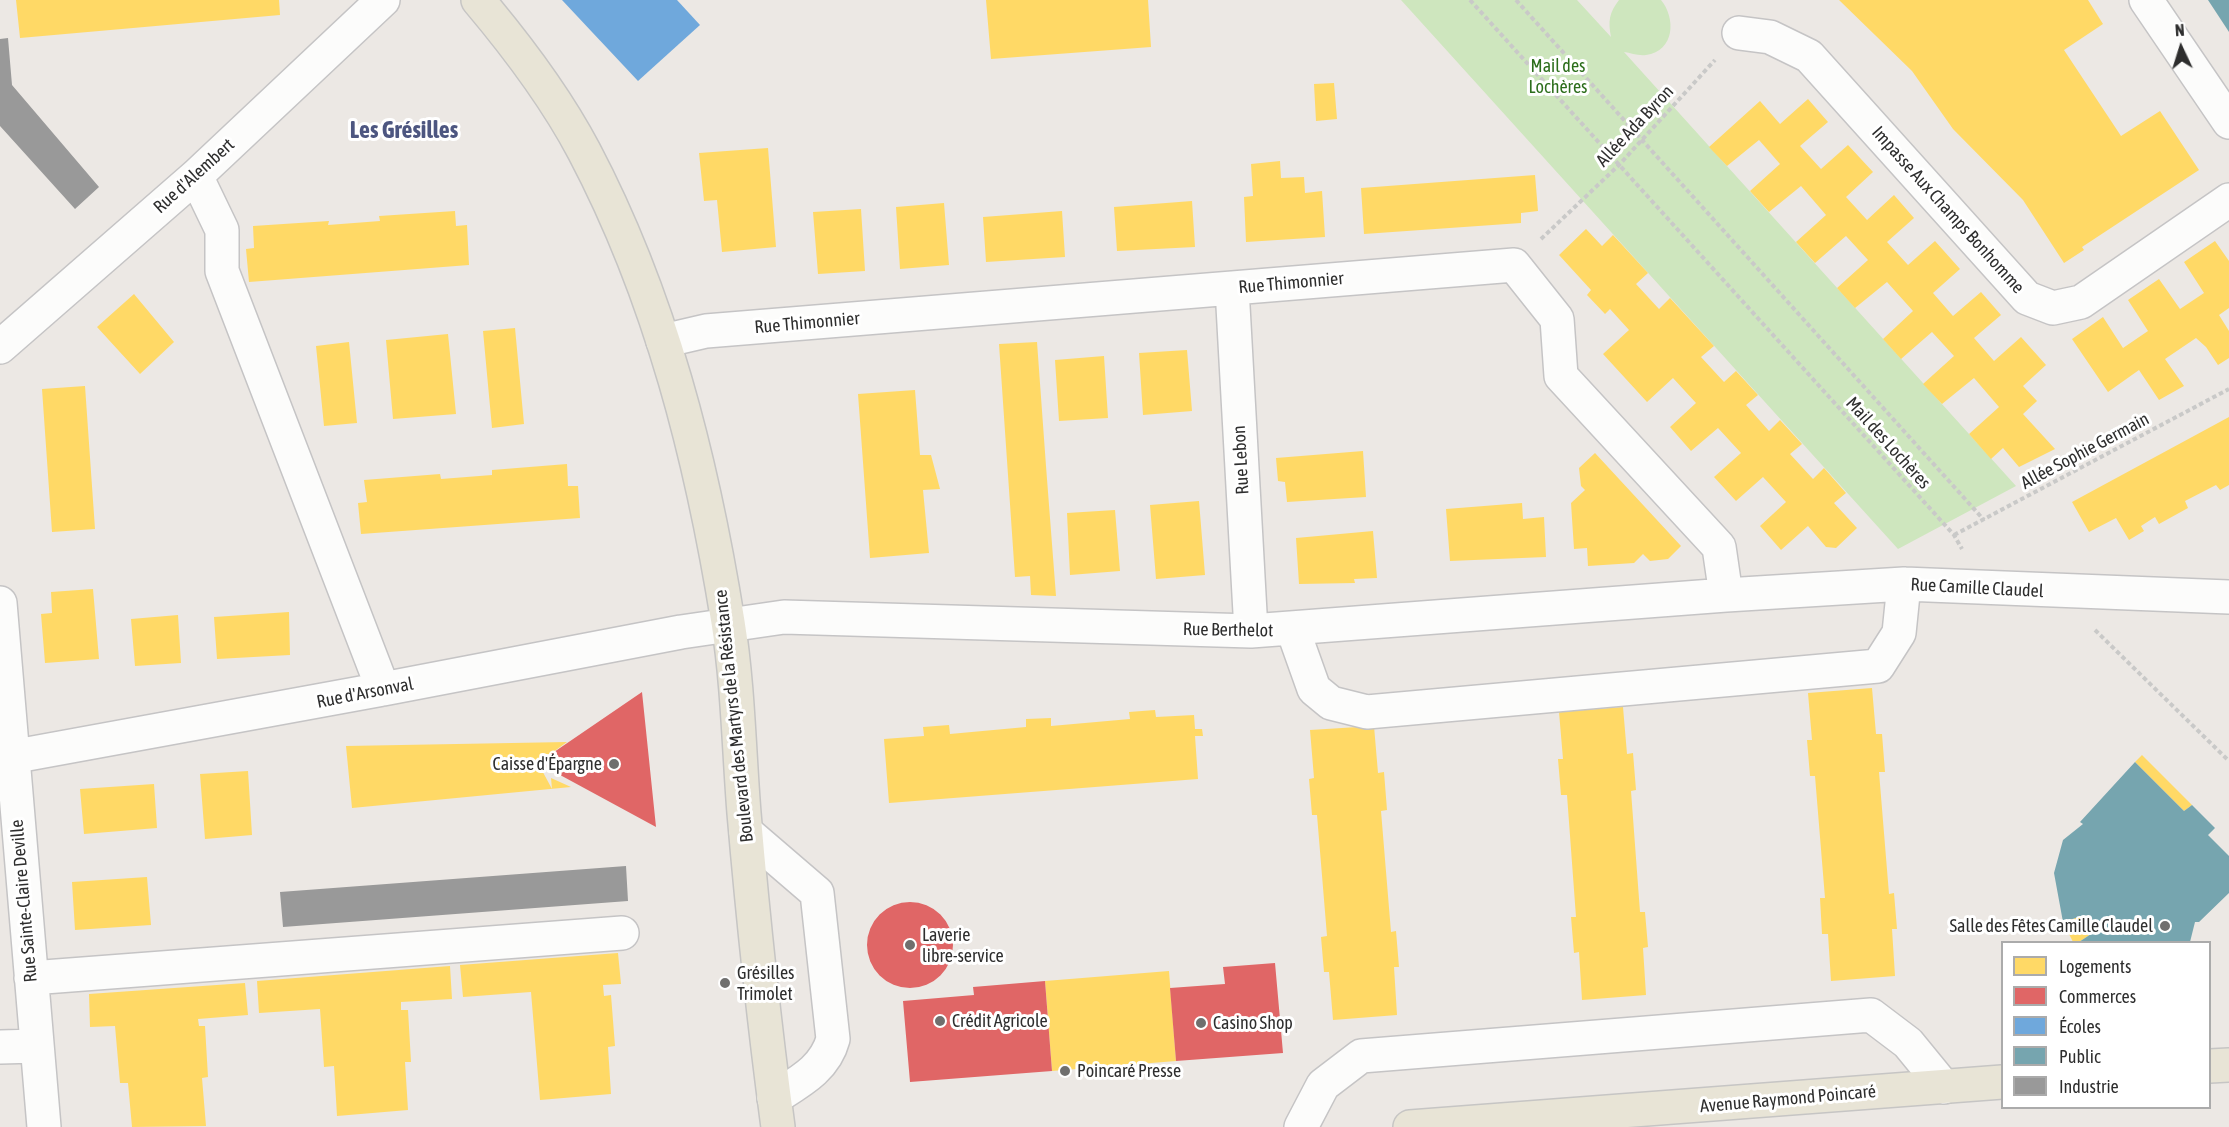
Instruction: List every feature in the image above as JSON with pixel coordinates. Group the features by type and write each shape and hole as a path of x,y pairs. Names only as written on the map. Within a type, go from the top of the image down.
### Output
{"main road":[{"name":"Boulevard des Martyrs de la Résistance","path":"478,0 515,44 583,149 624,237 663,341 692,435 729,626 758,979 776,1112"},
{"path":"2211,1066 2229,1065"},
{"name":"Avenue Raymond Poincaré","path":"1410,1127 1576,1121 2001,1082"}],"street":[{"name":"Rue d'Alembert","path":"0,347 196,176 383,0"},
{"path":"2146,0 2229,123"},
{"name":"Impasse Aux Champs Bonhomme","path":"1739,33 1770,37 1809,56 2027,298 2053,308 2081,302 2229,200"},
{"path":"196,176 222,230 222,271 383,690"},
{"path":"1514,265 1557,319 1561,376 1719,547 1726,595"},
{"name":"Rue Thimonnier","path":"663,341 706,331 1514,265"},
{"name":"Rue Lebon","path":"1232,288 1251,632"},
{"path":"1293,630 1314,688 1331,703 1367,712 1878,666 1899,633 1904,584"},
{"name":"Rue Camille Claudel","path":"1726,595 1904,584 2055,592 2229,597"},
{"name":"Rue Berthelot","path":"729,626 784,617 1251,632 1726,595"},
{"name":"Rue Sainte-Claire Deville","path":"0,603 6,758 31,978 44,1127"},
{"name":"Rue d'Arsonval","path":"6,758 383,690 681,632 729,626"},
{"path":"746,832 817,893 833,1039 829,1054 776,1112"},
{"path":"31,978 622,933"},
{"path":"1301,1127 1323,1084 1361,1056 1871,1015 1908,1043 1944,1087"},
{"path":"0,1047 37,1046"}],"path":[{"name":"Mail des Lochères","path":"1470,0 1953,535 1988,589"},
{"name":"Mail des Lochères","path":"1516,0 1984,520"},
{"name":"Allée Ada Byron","path":"1514,265 1619,165 1739,33"},
{"name":"Allée Sophie Germain","path":"1953,535 2229,389"},
{"path":"2055,592 2229,761"}],"green space":[{"name":"Mail des Lochères","path":"1401,0 1577,0 1611,37 1610,17 1619,0 1661,0 1666,7 1670,24 1670,33 1663,47 1646,55 1624,52 2016,486 1898,549"}],"building: Logements":[{"path":"16,0 279,0 280,15 20,38"},
{"path":"986,0 1148,0 1151,47 991,59"},
{"path":"1839,0 2088,0 2103,24 2064,50 2121,136 2160,111 2199,170 2082,247 2084,250 2064,263 2023,200 1953,129 1912,71"},
{"path":"1334,83 1337,119 1316,121 1314,84"},
{"path":"1808,99 1828,122 1800,146 1821,169 1848,145 1873,172 1846,197 1867,220 1894,195 1914,218 1887,242 1908,265 1935,241 1960,269 1933,293 1953,316 1981,292 2001,315 1974,338 1994,361 2021,337 2046,365 2023,386 2037,401 2023,414 2055,449 2019,467 2003,448 1991,459 1969,434 1999,407 1974,378 1942,404 1923,384 1954,356 1932,332 1901,359 1883,339 1913,311 1887,282 1855,308 1837,288 1868,260 1846,236 1815,263 1796,242 1826,215 1801,186 1769,212 1750,191 1780,164 1759,140 1727,166 1709,147 1760,101 1780,124"},
{"path":"768,148 776,247 722,252 717,200 704,201 699,153"},
{"path":"1280,161 1281,178 1304,177 1305,193 1322,191 1325,237 1246,242 1244,197 1253,196 1251,164"},
{"path":"1535,175 1538,211 1521,213 1521,223 1364,234 1361,188"},
{"path":"1192,201 1195,247 1117,251 1114,207"},
{"path":"944,203 949,265 900,269 896,207"},
{"path":"861,209 865,271 818,274 813,212"},
{"path":"455,211 456,226 467,225 469,265 249,282 246,249 254,248 253,226 329,221 328,225 380,221 379,216"},
{"path":"1062,211 1065,257 986,262 983,217"},
{"path":"1586,229 1602,246 1613,235 1648,273 1636,284 1659,309 1670,298 1714,346 1701,357 1724,382 1736,371 1758,395 1746,405 1769,431 1780,420 1802,444 1790,454 1813,479 1824,468 1846,493 1834,503 1857,528 1836,548 1826,547 1808,526 1781,550 1760,526 1786,502 1763,477 1736,501 1714,477 1741,453 1718,428 1691,451 1670,427 1696,403 1673,378 1647,402 1603,354 1629,330 1610,309 1605,314 1587,295 1591,290 1559,255"},
{"path":"2215,241 2229,261 2229,308 2219,315 2229,331 2229,358 2218,365 2206,347 2196,338 2165,359 2184,386 2159,400 2139,370 2108,392 2072,339 2103,317 2123,348 2148,331 2128,300 2159,279 2180,309 2204,293 2184,262"},
{"path":"134,294 174,342 140,374 97,327"},
{"path":"515,328 524,424 492,428 483,331"},
{"path":"448,334 456,414 393,419 386,340"},
{"path":"349,342 357,423 324,426 316,346"},
{"path":"1037,342 1056,596 1031,595 1030,576 1015,577 999,344"},
{"path":"1187,350 1192,411 1143,415 1139,353"},
{"path":"1104,356 1108,418 1059,421 1055,360"},
{"path":"85,386 95,529 52,532 42,389"},
{"path":"915,390 920,455 931,455 940,489 923,490 929,553 870,558 858,394"},
{"path":"2229,417 2229,485 2220,490 2216,485 2185,501 2188,508 2159,524 2155,517 2141,526 2144,531 2129,540 2116,518 2089,532 2072,502"},
{"path":"1363,451 1366,497 1287,502 1285,482 1278,481 1276,458"},
{"path":"1595,453 1681,546 1668,559 1650,561 1643,554 1634,563 1588,566 1587,548 1574,549 1571,503 1585,490 1581,486 1579,468"},
{"path":"567,464 568,486 578,486 580,518 361,534 358,503 367,502 364,480 440,474 441,479 492,475 492,470"},
{"path":"1199,501 1205,575 1156,579 1150,505"},
{"path":"1522,503 1523,519 1544,517 1546,557 1450,561 1446,509"},
{"path":"1115,510 1120,571 1070,575 1067,513"},
{"path":"1373,531 1377,578 1354,579 1355,583 1299,584 1296,538"},
{"path":"93,589 99,659 45,663 41,614 52,613 51,592"},
{"path":"289,612 290,655 217,659 214,617"},
{"path":"178,615 181,663 135,666 131,619"},
{"path":"1872,688 1876,734 1882,734 1885,772 1879,772 1889,894 1894,893 1897,929 1892,929 1895,976 1831,981 1828,934 1822,934 1820,898 1825,898 1815,776 1810,776 1807,740 1812,740 1808,693"},
{"path":"1623,707 1627,754 1633,753 1636,790 1631,791 1640,912 1645,912 1648,947 1643,948 1646,995 1582,1000 1579,952 1574,953 1571,917 1576,917 1567,795 1561,795 1558,759 1563,759 1559,712"},
{"path":"1155,710 1156,717 1194,715 1195,729 1202,729 1203,736 1195,736 1198,779 889,803 884,739 924,736 923,727 949,725 950,734 1026,727 1026,719 1051,718 1051,726 1130,719 1129,712"},
{"path":"1374,726 1378,773 1384,772 1387,810 1381,811 1391,932 1396,931 1399,967 1394,967 1397,1015 1333,1020 1329,972 1324,972 1321,937 1327,936 1317,815 1312,815 1309,779 1314,778 1310,730"},
{"path":"567,742 538,763 552,789 352,808 346,746"},
{"path":"2142,755 2192,805 2184,811 2135,762"},
{"path":"248,771 252,835 205,839 200,774"},
{"path":"551,778 571,787 552,789"},
{"path":"154,784 157,828 84,834 80,789"},
{"path":"147,877 151,925 75,930 72,882"},
{"path":"2082,916 2091,934 2080,941 2072,941 2063,922"},
{"path":"618,953 621,984 603,985 604,996 611,995 615,1046 608,1047 611,1094 540,1100 531,992 463,997 460,965"},
{"path":"450,966 452,999 401,1002 401,1010 408,1010 411,1062 405,1062 408,1110 337,1116 334,1066 324,1067 320,1009 259,1013 257,981"},
{"path":"1169,971 1176,1061 1052,1071 1045,981"},
{"path":"245,983 248,1015 198,1019 199,1026 205,1026 208,1077 202,1078 206,1126 132,1127 128,1083 120,1083 115,1026 90,1027 89,994"}],"building: Commerces":[{"path":"642,692 656,827 538,763"},
{"name":"Laverie libre-service","path":"910,902 934,909 946,921 953,945 946,969 934,981 910,988 886,981 874,969 867,945 874,921 886,909"},
{"path":"1275,963 1283,1053 1176,1061 1170,988 1225,984 1223,967"},
{"path":"1045,981 1052,1071 910,1082 903,1001 974,995 973,987"}],"building: Écoles":[{"path":"562,0 677,0 700,25 638,81"}],"building: Public":[{"path":"2208,0 2229,0 2229,32"},
{"path":"2135,762 2184,811 2192,805 2215,828 2208,835 2229,856 2229,893 2199,922 2195,922 2190,941 2080,941 2091,934 2082,916 2063,922 2054,873 2063,840 2083,824 2080,822"}],"building: Industrie":[{"path":"8,38 12,85 99,187 75,209 0,126 0,39"},
{"path":"626,866 628,901 283,927 280,892"}],"place":[{"name":"Caisse d'Épargne","path":"614,764"},
{"name":"Salle des Fêtes Camille Claudel","path":"2165,926"},
{"name":"Laverie libre-service","path":"910,945"},
{"name":"Grésilles Trimolet","path":"725,983"},
{"name":"Crédit Agricole","path":"940,1021"},
{"name":"Casino Shop","path":"1201,1023"},
{"name":"Poincaré Presse","path":"1065,1071"}],"district":[{"name":"Les Grésilles","path":"404,130"}]}
